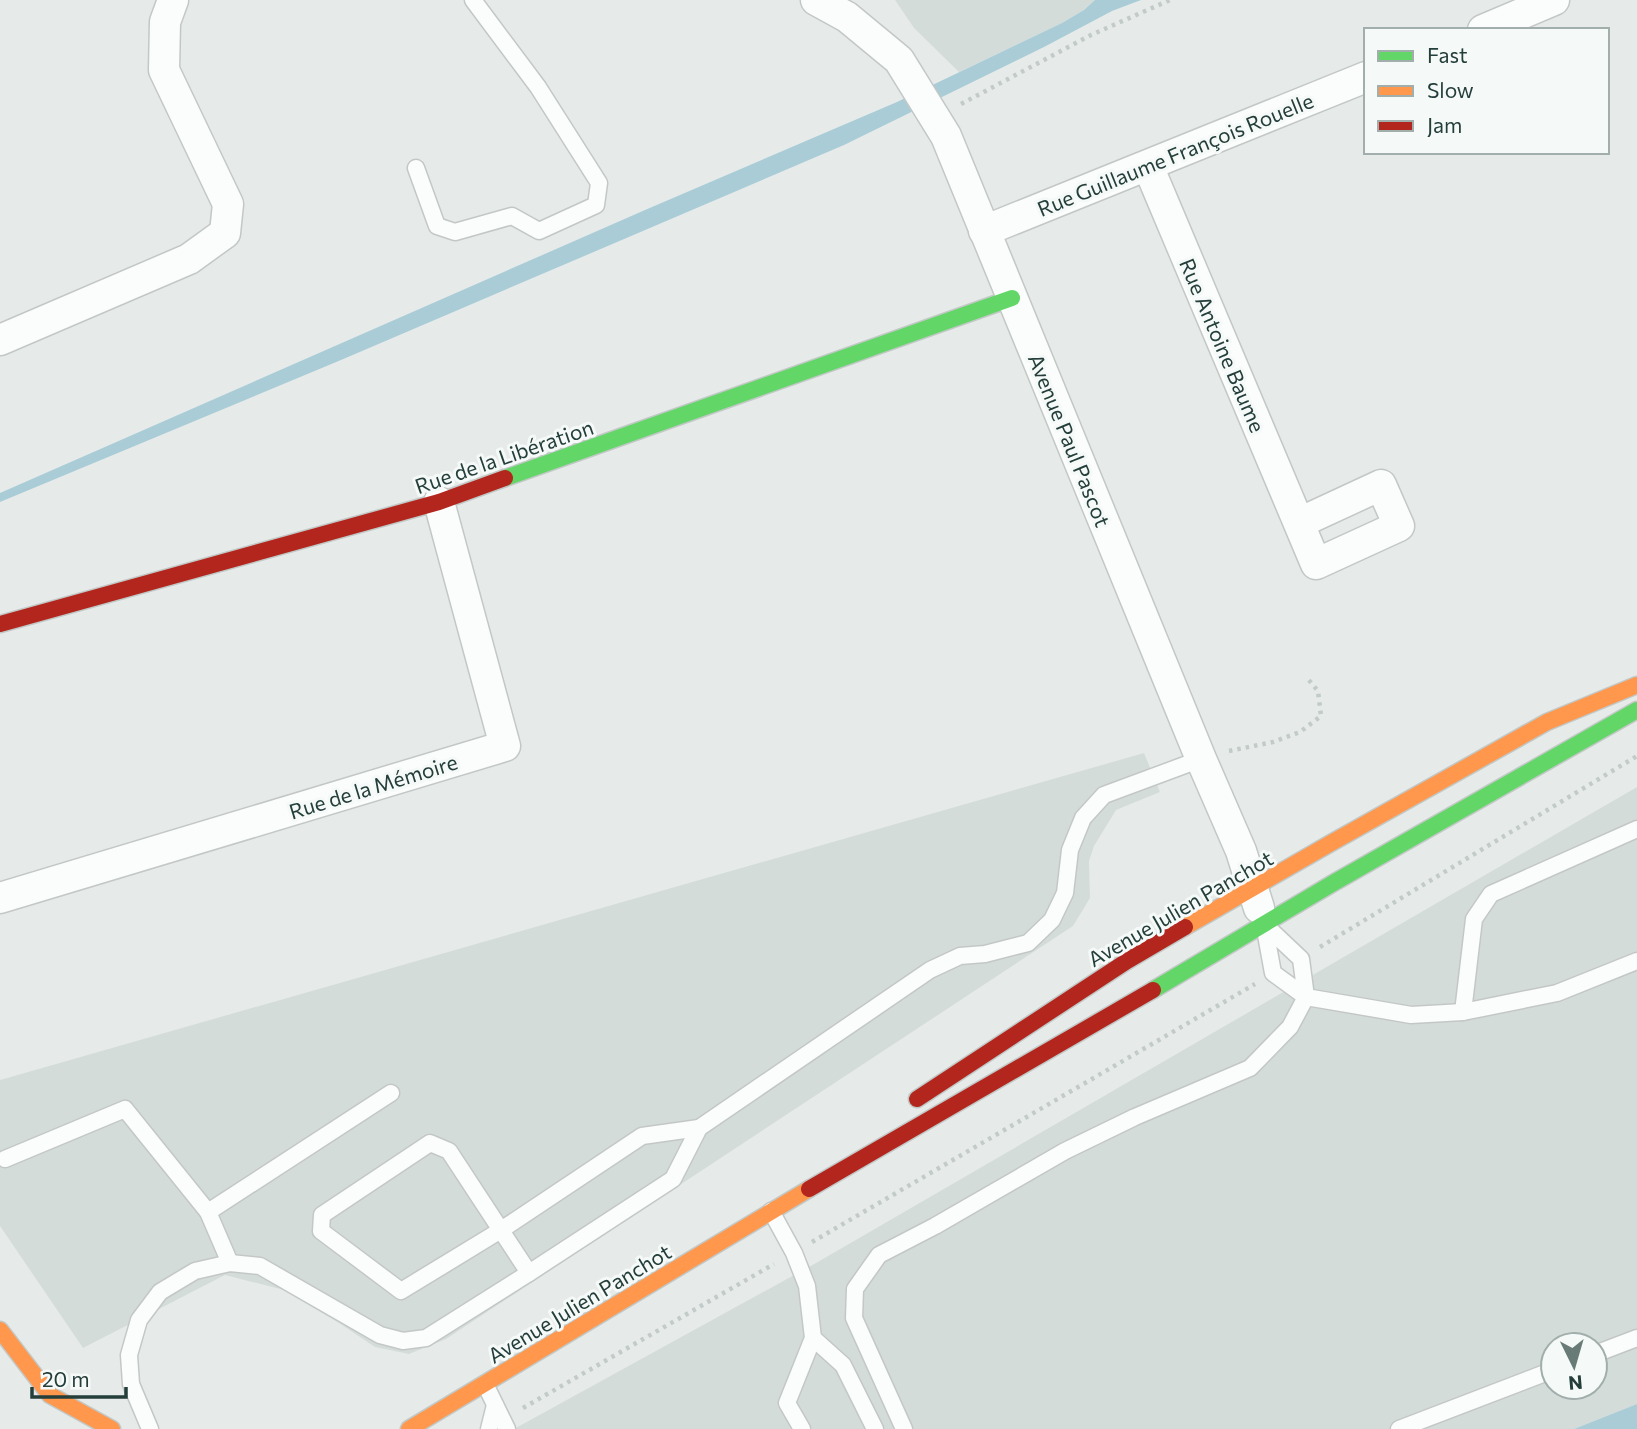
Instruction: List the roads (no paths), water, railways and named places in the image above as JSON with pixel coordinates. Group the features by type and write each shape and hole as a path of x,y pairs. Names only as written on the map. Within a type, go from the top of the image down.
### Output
{"main road":[{"name":"Rue de la Libération","path":"0,624 439,502 1012,298"},
{"name":"Avenue Julien Panchot","path":"905,1107 1127,961 1547,722 1637,685"},
{"name":"Avenue Julien Panchot","path":"409,1429 771,1211 1264,923 1637,710"},
{"name":"Avenue Julien Panchot","path":"771,1211 851,1146"},
{"path":"0,1330 50,1395 112,1429"}],"street":[{"path":"0,340 188,259 225,233 228,204 164,70 165,22 173,0"},
{"name":"Avenue Paul Pascot","path":"816,0 848,17 899,60 946,136 1241,851 1264,923"},
{"path":"1488,28 1554,0"},
{"name":"Rue Guillaume François Rouelle","path":"984,231 1364,79"},
{"name":"Rue Antoine Baume","path":"1149,166 1298,523"},
{"name":"Rue de la Mémoire","path":"0,898 505,747 439,502"}],"lane":[{"path":"416,169 437,226 455,232 512,216 538,232 596,205 599,183 538,87 473,0"},
{"path":"529,1273 501,1230 449,1151 430,1143 322,1215 321,1231 401,1291 501,1230 642,1136 699,1128 930,970 960,956 985,954 1028,943 1052,920 1065,893 1069,850 1083,818 1104,795 1201,759"},
{"path":"1464,1012 1474,919 1490,894 1637,829"},
{"path":"904,1429 854,1318 855,1289 879,1255 1065,1151 1135,1117 1250,1068 1290,1027 1306,997 1301,959 1264,923"},
{"path":"1264,923 1273,973 1306,997 1411,1015 1464,1012 1558,993 1637,961"},
{"path":"208,1212 391,1093"},
{"path":"5,1159 125,1109 208,1212 230,1263"},
{"path":"150,1429 131,1384 130,1355 139,1320 160,1292 195,1272 230,1263 260,1266 380,1335 403,1340 426,1338 673,1179 699,1128"},
{"path":"771,1211 794,1253 807,1286 813,1338 787,1403 802,1429"},
{"path":"813,1338 843,1365 875,1429"},
{"path":"1609,1349 1637,1338"},
{"path":"1399,1429 1539,1375"},
{"path":"485,1384 502,1418 489,1429"}],"water":[{"path":"1095,0 1141,0 1112,11 844,145 0,502 0,493 897,102 1062,23"},
{"path":"1637,1404 1637,1429 1574,1429"}]}
